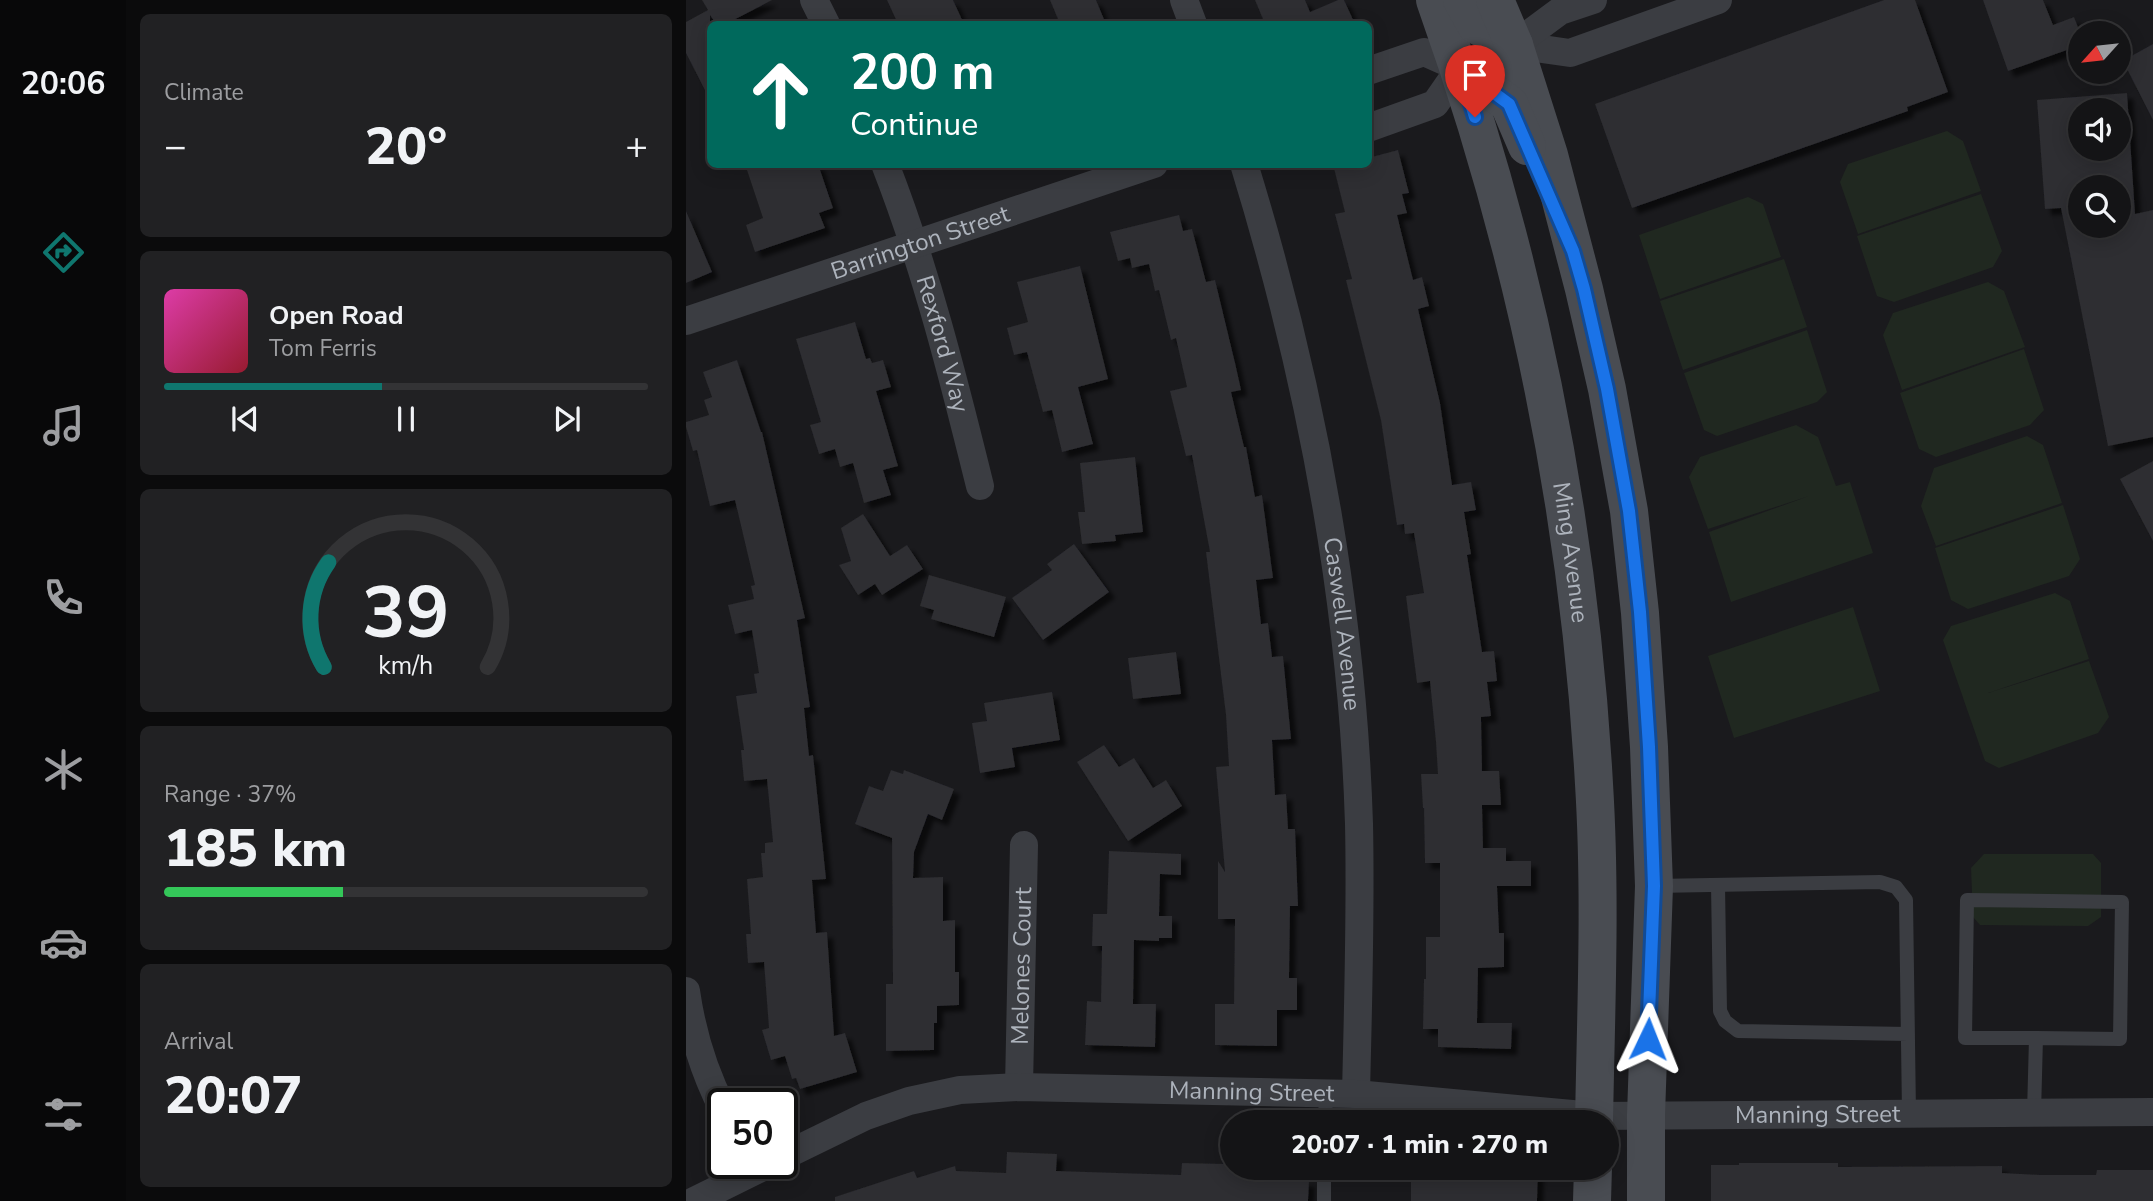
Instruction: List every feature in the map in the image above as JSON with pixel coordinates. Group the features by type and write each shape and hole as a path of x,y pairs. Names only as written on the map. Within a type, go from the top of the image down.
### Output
{"main road":[{"name":"Ming Avenue","path":"1435,0 1460,68 1497,191 1532,326 1551,416 1573,554 1584,646 1594,785 1598,925 1594,1110"},
{"path":"1462,0 1476,24 1514,45"},
{"path":"1495,0 1514,45 1549,155 1607,389 1629,511 1640,612 1654,886 1646,1115 1646,1201"},
{"path":"1460,68 1509,104 1573,251"},
{"path":"1592,1201 1593,1180"}],"street":[{"path":"814,0 824,21"},
{"path":"1184,0 1192,21"},
{"path":"1514,45 1560,11 1593,0"},
{"path":"1514,45 1570,53 1718,0"},
{"path":"1372,70 1424,52 1460,68 1435,104 1372,127"},
{"name":"Rexford Way","path":"886,168 915,245 947,350 981,486"},
{"name":"Barrington Street","path":"686,321 1142,168"},
{"name":"Caswell Avenue","path":"1245,168 1270,248 1300,369 1318,451 1338,574 1351,699 1359,824 1356,1094"},
{"name":"Melones Court","path":"1019,1087 1024,845"},
{"path":"686,991 691,1022 705,1071 713,1088"},
{"name":"Manning Street","path":"798,1149 866,1116 909,1101 960,1090 1019,1087 1356,1094 1508,1110"},
{"name":"Manning Street","path":"1619,1117 2153,1112"},
{"path":"694,1201 734,1179"}],"lane":[{"path":"1654,886 1880,882 1896,887 1906,900 1909,1113"},
{"path":"1718,885 1720,1011 1725,1021 1738,1031 1908,1034"},
{"path":"1967,900 2122,902 2120,1039 2036,1038 1965,1038 1967,900"},
{"path":"2034,1113 2036,1038"},
{"path":"1325,1110 1326,1093"},
{"path":"1324,1180 1324,1201"}],"shaded area":[{"path":"1947,131 1963,141 1981,191 1858,234 1840,182 1848,164"},
{"path":"1981,194 2002,251 1993,267 1894,302 1877,296 1857,236"},
{"path":"1748,197 1763,204 1781,257 1660,299 1639,235"},
{"path":"1784,259 1807,327 1683,370 1660,301"},
{"path":"1988,282 2004,291 2025,347 1902,390 1883,335 1893,313"},
{"path":"1807,330 1827,392 1817,402 1717,436 1704,430 1684,373"},
{"path":"2024,349 2044,410 2030,425 1936,457 1919,449 1900,393"},
{"path":"1796,425 1818,437 1836,486 1850,482 1873,553 1731,602 1709,532 1809,496 1708,529 1689,477 1700,457"},
{"path":"2027,436 2043,445 2062,503 1936,546 1921,506 1934,468"},
{"path":"2063,505 2080,559 2069,576 1968,609 1951,600 1935,548"},
{"path":"2055,593 2070,601 2089,659 1988,693 2089,661 2109,717 2098,733 1999,768 1985,761 1943,640 1951,626"},
{"path":"1853,607 1880,691 1734,738 1708,656"},
{"path":"1984,854 2093,854 2101,863 2101,917 2088,926 1980,925 1973,917 1971,868"}],"building":[{"path":"702,0 772,0 732,21 714,21 710,15 710,21 707,21 707,94 686,53 686,22 708,10"},
{"path":"887,0 953,0 963,21 897,21"},
{"path":"1050,0 1096,0 1105,21 1059,21"},
{"path":"1255,0 1305,0 1310,12 1344,0 1354,21 1264,21"},
{"path":"1884,0 1915,0 1948,92 1907,107 1908,111 1632,208 1595,104"},
{"path":"1983,0 2043,0 2053,25 2074,17 2076,21 2068,21 2068,50 2008,71"},
{"path":"2153,44 2153,120 2132,79 2132,56"},
{"path":"2127,93 2127,98 2068,98 2068,161 2131,161 2131,154 2135,214 2153,210 2153,437 2108,446 2061,208 2045,209 2037,100"},
{"path":"1398,150 1409,193 1402,194 1407,213 1397,215 1413,280 1422,277 1429,306 1418,309 1440,403 1452,485 1471,482 1476,510 1464,512 1471,554 1467,555 1482,652 1494,651 1497,681 1487,682 1491,716 1481,717 1482,771 1499,771 1501,805 1482,805 1483,848 1506,848 1506,861 1531,861 1531,886 1497,886 1499,933 1504,933 1504,967 1478,968 1477,1023 1512,1023 1511,1049 1438,1047 1438,1029 1423,1029 1426,937 1440,937 1440,863 1425,863 1421,774 1438,774 1430,681 1417,683 1406,596 1424,593 1414,533 1405,534 1404,524 1397,525 1381,420 1346,280 1352,279 1335,214 1345,212 1334,168 1372,168 1372,157"},
{"path":"746,168 819,168 833,208 819,213 825,228 755,252 746,225 763,218"},
{"path":"686,211 712,272 686,283"},
{"path":"1179,215 1183,231 1192,229 1206,282 1215,280 1235,363 1241,390 1231,392 1246,447 1255,497 1262,495 1273,578 1256,580 1261,624 1268,623 1272,657 1283,656 1291,739 1272,740 1275,795 1286,794 1288,829 1295,829 1298,906 1290,906 1289,978 1297,978 1297,1010 1277,1010 1277,1046 1215,1045 1215,1004 1234,1004 1235,919 1218,919 1218,861 1225,872 1216,767 1229,766 1226,715 1206,552 1210,552 1192,455 1186,456 1170,391 1187,387 1176,338 1171,340 1159,290 1155,291 1149,264 1132,268 1130,258 1118,261 1110,232"},
{"path":"1080,266 1108,379 1078,387 1093,444 1062,452 1052,410 1043,412 1027,352 1014,355 1007,328 1028,322 1017,282"},
{"path":"855,322 866,359 870,358 872,363 883,360 891,387 876,391 898,466 883,470 891,495 864,503 853,463 840,467 835,449 819,454 810,425 821,422 796,339"},
{"path":"737,360 762,432 805,618 797,620 810,707 804,708 809,756 813,755 826,879 812,880 816,933 827,932 834,1036 845,1033 857,1072 800,1089 796,1078 792,1079 785,1056 771,1060 762,1030 769,1028 764,962 748,963 746,934 751,934 747,879 763,877 761,853 765,853 765,843 773,842 767,779 744,781 741,750 744,750 736,696 757,693 754,674 759,673 752,630 735,634 728,605 754,599 751,586 755,585 735,500 710,506 697,450 693,451 686,427 686,422 709,415 704,400 712,397 703,372"},
{"path":"1135,457 1143,532 1115,535 1116,541 1082,544 1078,512 1085,512 1080,463"},
{"path":"2153,461 2153,541 2120,479"},
{"path":"863,514 890,556 907,545 923,569 882,595 875,584 858,595 839,565 851,561 841,528"},
{"path":"1074,544 1109,592 1043,640 1012,598 1052,570 1047,564"},
{"path":"929,575 1006,597 994,637 931,619 934,610 920,606"},
{"path":"1176,652 1181,694 1133,699 1128,658"},
{"path":"1052,692 1060,740 1012,748 1015,767 980,773 972,723 987,721 984,703"},
{"path":"1104,745 1119,767 1134,758 1153,788 1166,780 1182,806 1128,841 1077,762"},
{"path":"891,770 903,774 904,770 954,789 942,820 928,814 914,852 913,878 943,877 943,921 955,920 955,972 959,972 959,1005 937,1006 934,1050 886,1051 886,984 893,984 892,838 855,824 869,786 883,791"},
{"path":"1109,851 1181,854 1181,875 1160,874 1159,916 1172,916 1172,938 1159,938 1159,941 1134,940 1133,1004 1156,1004 1155,1047 1085,1045 1087,1001 1101,1002 1102,946 1092,946 1093,914 1107,914"},
{"path":"1007,1152 1057,1154 1056,1171 1181,1175 1182,1163 1220,1164 1220,1180 1309,1181 1308,1201 835,1201 835,1197 914,1171 917,1178 955,1166 956,1171 1006,1173"},
{"path":"1838,1163 1838,1167 2002,1166 2002,1173 2041,1175 2096,1175 2097,1170 2153,1170 2153,1201 1711,1201 1711,1165"},
{"path":"1411,1180 1538,1180 1537,1201 1411,1201"}],"route":[{"path":"1475,117 1460,68 1509,104 1573,251 1607,389 1629,511 1640,612 1649,747 1654,886 1648,1039"}]}
